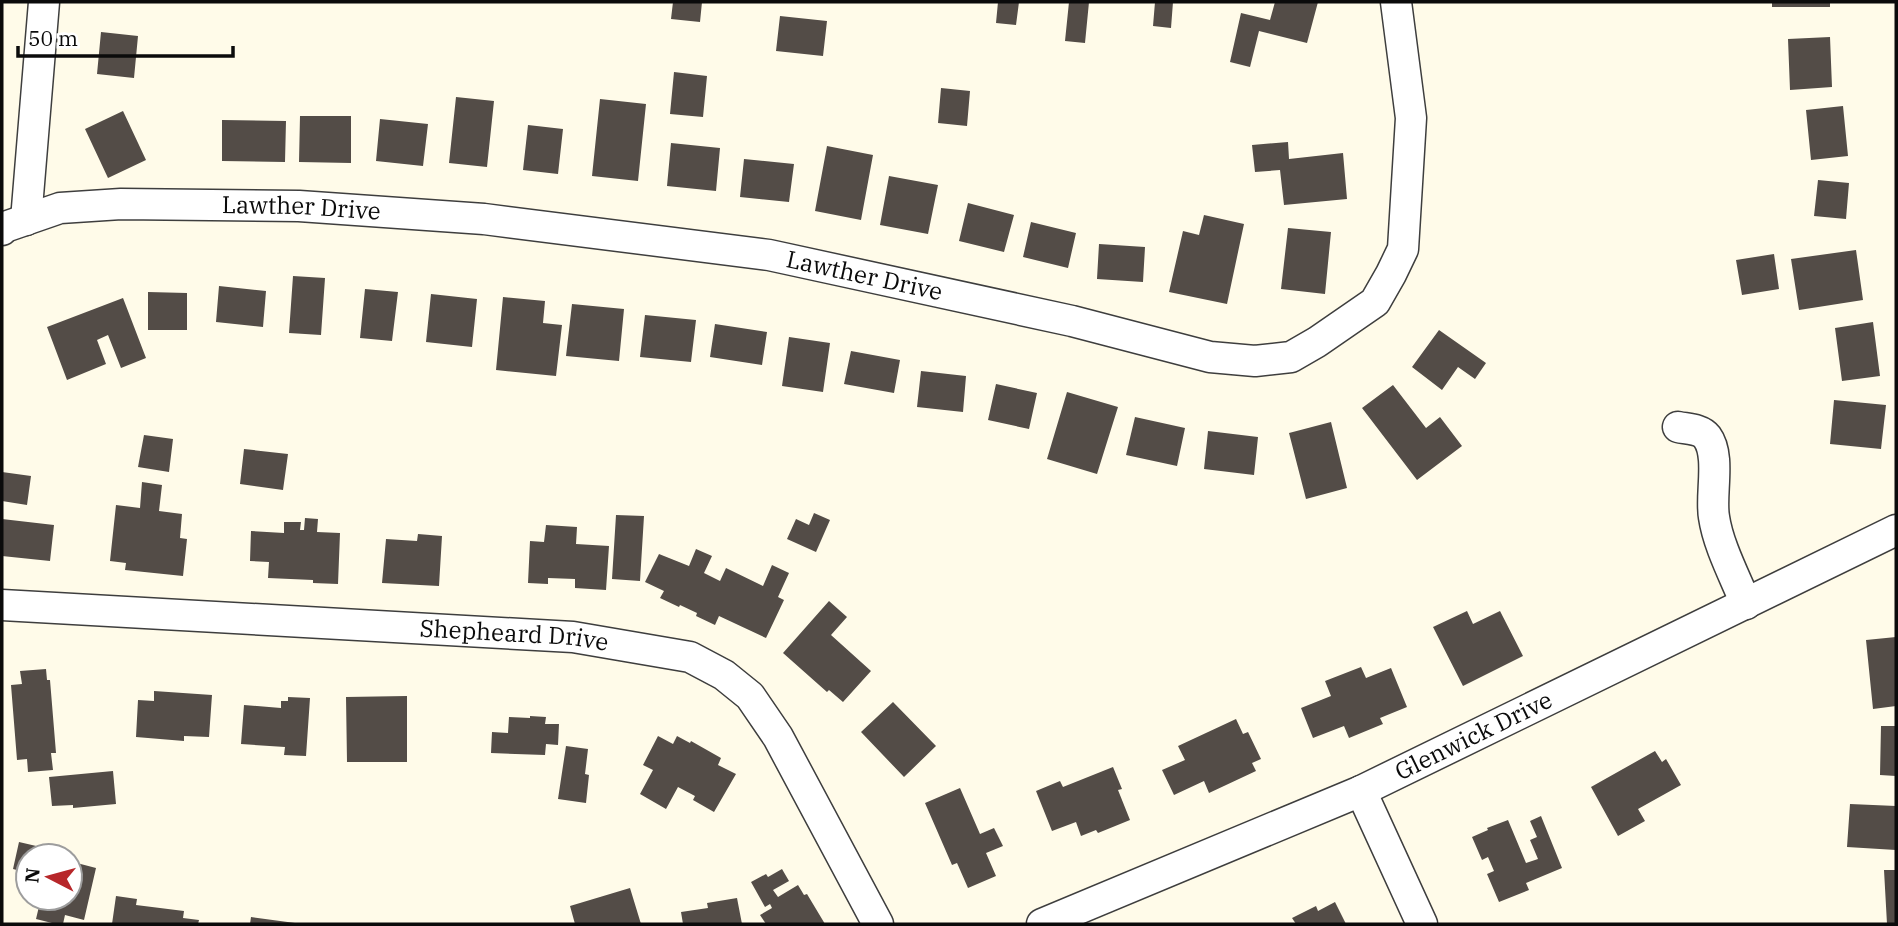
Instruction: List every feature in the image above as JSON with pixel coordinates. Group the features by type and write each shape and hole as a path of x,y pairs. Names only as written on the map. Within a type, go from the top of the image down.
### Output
{"street":[{"path":"14,225 44,2"},
{"name":"Lawther Drive","path":"14,225 60,208 121,204 299,206 484,219 769,255 1072,321 1210,357 1255,361 1291,357 1374,302 1403,249 1411,118 1396,2"},
{"path":"1678,427 1705,434 1710,442 1714,464 1714,518 1745,604"},
{"name":"Glenwick Drive","path":"1042,924 1361,791 1896,530"},
{"name":"Shepheard Drive","path":"2,605 573,637 690,657 723,674 750,696 778,737 878,924"},
{"path":"1361,791 1422,924"}],"building":[{"path":"673,2 702,2 700,22 671,19"},
{"path":"998,2 1019,2 1016,25 996,23"},
{"path":"1069,2 1089,2 1085,43 1065,41"},
{"path":"1155,2 1173,2 1171,28 1153,26"},
{"path":"1275,2 1318,2 1307,43 1259,31 1250,67 1230,62 1241,13 1270,20"},
{"path":"1772,2 1830,2 1830,7 1772,7"},
{"path":"780,16 827,21 823,56 776,51"},
{"path":"101,32 138,36 134,78 97,74"},
{"path":"1830,37 1832,87 1790,90 1788,39"},
{"path":"674,72 707,76 703,117 670,114"},
{"path":"941,88 970,91 967,126 938,123"},
{"path":"456,97 494,101 487,167 449,163"},
{"path":"600,99 646,104 638,181 592,176"},
{"path":"1843,106 1848,156 1811,160 1806,110"},
{"path":"123,111 146,160 108,178 85,129"},
{"path":"300,116 351,116 351,163 299,162"},
{"path":"380,119 428,124 423,166 376,161"},
{"path":"222,120 286,121 285,162 222,161"},
{"path":"528,125 563,129 558,174 523,170"},
{"path":"1288,142 1289,159 1343,153 1347,199 1284,205 1280,170 1255,172 1252,145"},
{"path":"671,143 720,148 716,191 667,186"},
{"path":"827,146 873,155 861,220 815,211"},
{"path":"744,159 794,164 789,202 740,197"},
{"path":"889,176 938,185 928,234 880,225"},
{"path":"1818,180 1849,183 1846,219 1814,216"},
{"path":"968,203 1014,215 1004,252 959,241"},
{"path":"1204,215 1244,224 1227,304 1169,292 1183,231 1199,235"},
{"path":"1031,222 1076,233 1068,268 1023,257"},
{"path":"1288,228 1331,232 1325,294 1281,289"},
{"path":"1099,244 1145,247 1143,282 1097,279"},
{"path":"1856,250 1863,300 1799,310 1791,259"},
{"path":"1774,254 1779,289 1742,295 1736,260"},
{"path":"293,276 325,278 321,335 289,333"},
{"path":"219,286 266,291 263,327 216,322"},
{"path":"365,289 398,292 392,341 360,338"},
{"path":"148,292 187,293 187,330 148,330"},
{"path":"431,294 477,299 472,347 426,342"},
{"path":"503,297 545,301 543,323 562,325 556,376 496,370"},
{"path":"123,298 146,358 121,368 108,335 97,340 106,364 67,380 47,327"},
{"path":"572,304 624,309 619,361 566,356"},
{"path":"645,315 696,320 691,362 640,357"},
{"path":"1873,322 1880,376 1842,381 1835,328"},
{"path":"715,324 767,332 762,365 710,357"},
{"path":"1439,330 1486,363 1475,379 1458,367 1442,390 1412,367"},
{"path":"789,337 830,343 823,392 782,386"},
{"path":"851,351 900,360 894,393 844,384"},
{"path":"921,371 966,376 963,412 917,407"},
{"path":"996,384 1037,393 1029,429 988,420"},
{"path":"1393,385 1426,428 1440,417 1462,446 1417,480 1362,408"},
{"path":"1067,392 1118,407 1097,474 1047,459"},
{"path":"1834,400 1886,405 1881,449 1830,444"},
{"path":"1135,417 1185,428 1177,466 1126,455"},
{"path":"1331,422 1347,488 1306,499 1289,433"},
{"path":"1208,431 1258,437 1254,475 1204,469"},
{"path":"144,435 173,439 169,472 138,467"},
{"path":"244,449 288,454 283,490 240,484"},
{"path":"2,472 31,476 27,505 2,501"},
{"path":"142,482 162,485 159,511 182,514 180,538 187,539 183,576 125,570 126,563 110,561 116,505 140,508"},
{"path":"814,513 830,520 816,552 787,539 796,519 809,525"},
{"path":"616,515 644,516 640,581 612,579"},
{"path":"305,518 318,519 317,532 340,533 338,584 268,578 269,562 250,561 251,531 284,533 284,522 301,522 300,530 304,530"},
{"path":"2,519 54,525 50,561 2,556"},
{"path":"546,525 577,527 576,544 609,546 606,590 575,588 575,579 548,578 548,584 528,583 530,541 544,542"},
{"path":"418,534 442,536 439,586 382,583 386,539 417,541"},
{"path":"696,549 712,556 704,573 720,581 726,568 763,586 772,565 789,573 778,597 784,600 766,638 719,616 715,625 696,616 697,613 660,598 664,591 645,582 659,554 689,566"},
{"path":"829,601 847,617 831,635 871,671 843,702 829,690 827,692 783,653"},
{"path":"1467,611 1473,624 1500,611 1523,656 1463,686 1433,627"},
{"path":"1896,637 1896,706 1873,709 1866,640"},
{"path":"1361,667 1366,678 1391,668 1407,707 1380,718 1383,724 1349,738 1344,726 1313,738 1301,708 1331,696 1325,681"},
{"path":"46,669 47,680 50,680 56,753 51,753 53,770 28,772 27,759 17,760 11,685 22,684 20,671"},
{"path":"154,691 212,695 209,737 184,736 184,741 136,737 138,700 154,701"},
{"path":"407,696 407,762 347,762 346,697"},
{"path":"288,697 310,698 306,756 284,755 285,747 241,744 244,705 281,708 281,701 288,701"},
{"path":"893,702 936,746 904,777 861,732"},
{"path":"509,717 546,717 545,724 559,724 558,745 546,744 545,755 491,753 492,732 508,733"},
{"path":"1236,719 1243,734 1248,732 1261,759 1252,763 1256,771 1209,793 1204,781 1174,795 1162,770 1185,760 1178,746"},
{"path":"1881,726 1896,726 1896,776 1880,775"},
{"path":"658,736 673,744 677,736 690,743 691,741 721,758 718,765 736,774 714,812 693,800 695,796 678,787 666,809 640,794 653,770 643,765"},
{"path":"566,746 588,749 586,803 558,799"},
{"path":"1655,751 1662,762 1666,759 1681,785 1638,809 1645,821 1618,836 1591,787"},
{"path":"1113,767 1122,789 1118,790 1130,820 1098,833 1096,830 1081,836 1076,822 1052,831 1036,791 1060,781 1063,787"},
{"path":"113,771 116,804 73,808 73,805 52,806 49,777"},
{"path":"960,788 980,834 994,828 1003,846 986,853 996,876 968,888 957,863 952,865 925,803"},
{"path":"1850,804 1896,806 1896,850 1847,847"},
{"path":"1541,816 1562,868 1526,883 1529,890 1499,902 1487,874 1494,871 1488,857 1482,860 1472,837 1508,820 1526,863 1538,859 1530,840 1537,837 1530,821"},
{"path":"84,865 96,868 84,920 65,915 63,924 36,919 38,912 84,912"},
{"path":"782,869 789,881 773,890 778,897 798,885 804,895 807,894 825,924 766,924 760,915 772,908 770,904 765,907 751,882"},
{"path":"1884,870 1896,870 1896,924 1887,924"},
{"path":"630,888 641,924 575,924 570,906"},
{"path":"116,896 137,899 136,905 184,911 183,918 199,920 198,924 112,924"},
{"path":"737,898 742,924 683,924 681,912 708,908 707,903"},
{"path":"1335,902 1346,924 1296,924 1292,918 1316,906 1318,911"},
{"path":"251,917 295,923 295,924 250,924"}]}
